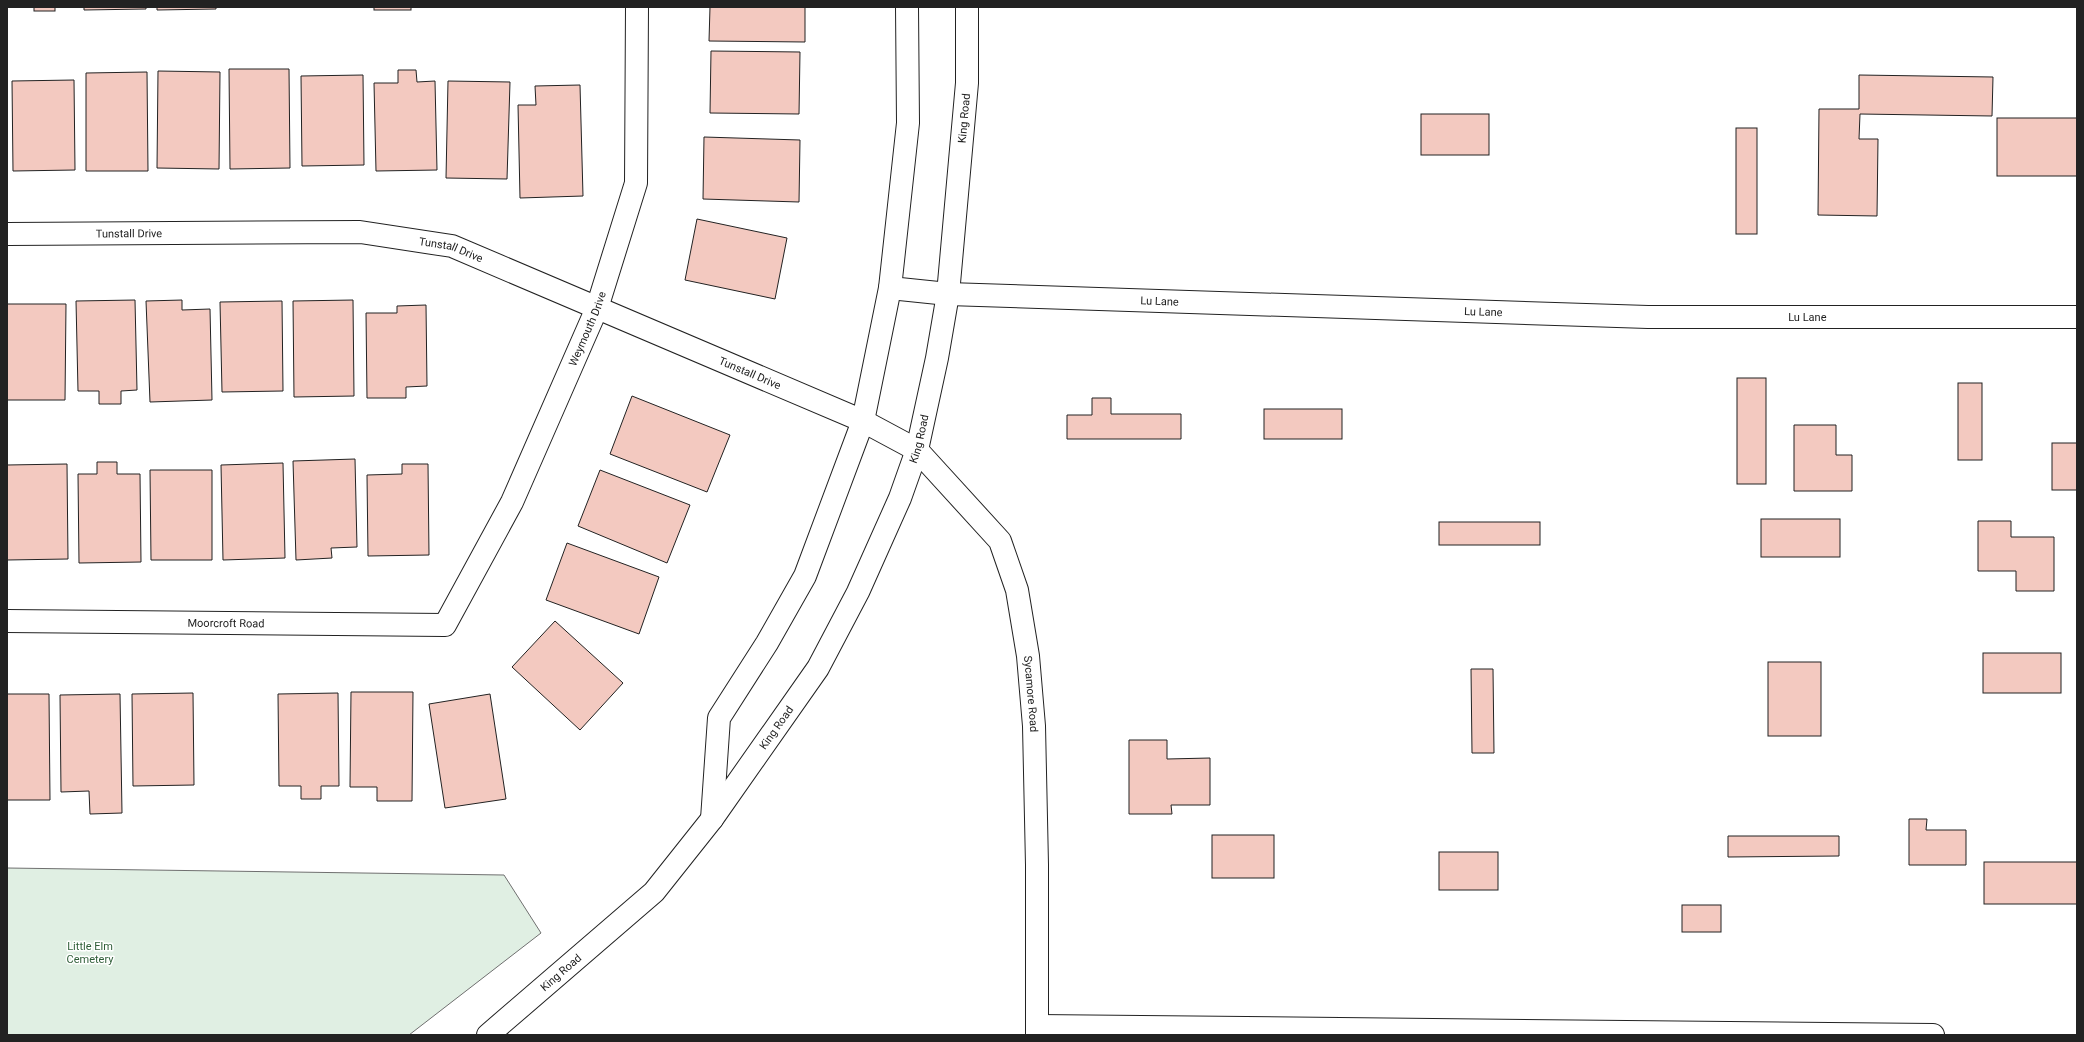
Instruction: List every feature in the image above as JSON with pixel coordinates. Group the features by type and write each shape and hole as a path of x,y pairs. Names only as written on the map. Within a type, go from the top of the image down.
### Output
{"street":[{"name":"Weymouth Drive","path":"445,625 512,502 597,308 636,183 637,7"},
{"path":"712,819 719,718 767,644 805,576 863,421 890,288 908,123 907,7"},
{"name":"King Road","path":"488,1035 654,892 712,819 818,668 858,592 900,498 917,450 937,358 948,294 967,83 967,7"},
{"name":"Tunstall Drive","path":"7,234 360,232 452,246 863,421"},
{"name":"Lu Lane","path":"890,288 948,294 1648,316 2077,316"},
{"name":"Sycamore Road","path":"863,421 917,450 1000,540 1017,590 1028,656 1034,726 1037,1031"},
{"name":"Moorcroft Road","path":"7,621 445,625"},
{"path":"1037,1031 1933,1035"}],"green space":[{"name":"Little Elm Cemetery","path":"7,868 504,875 541,933 409,1035 7,1035"}],"building":[{"path":"34,7 55,7 55,11 34,11"},
{"path":"84,7 146,7 146,9 84,10"},
{"path":"157,7 216,7 216,9 157,10"},
{"path":"374,7 411,7 411,10 374,10"},
{"path":"710,7 805,7 805,42 709,41"},
{"path":"711,51 800,52 799,114 710,113"},
{"path":"229,69 289,69 290,168 230,169"},
{"path":"398,70 416,70 417,82 435,81 437,170 376,171 374,83 398,83"},
{"path":"158,71 220,72 219,169 157,168"},
{"path":"147,72 148,171 86,171 86,73"},
{"path":"363,75 364,165 302,166 301,76"},
{"path":"1859,75 1993,77 1992,116 1860,114 1859,139 1878,139 1877,216 1818,215 1819,109 1859,109"},
{"path":"74,80 75,170 13,171 12,81"},
{"path":"448,81 510,82 507,179 446,178"},
{"path":"580,85 583,196 520,198 518,105 536,105 535,86"},
{"path":"1421,114 1489,114 1489,155 1421,155"},
{"path":"1997,118 2077,118 2077,176 1997,176"},
{"path":"1736,128 1757,128 1757,234 1736,234"},
{"path":"704,137 800,140 799,202 703,199"},
{"path":"697,219 787,238 775,299 685,280"},
{"path":"135,300 137,390 121,391 121,404 99,404 99,391 78,391 76,301"},
{"path":"182,300 182,310 210,309 212,400 150,402 146,301"},
{"path":"353,300 354,396 294,397 293,301"},
{"path":"282,301 283,391 222,392 220,302"},
{"path":"7,304 66,304 65,400 7,400"},
{"path":"426,305 427,386 406,387 406,398 367,398 366,313 397,313 397,306"},
{"path":"1737,378 1766,378 1766,484 1737,484"},
{"path":"1958,383 1982,383 1982,460 1958,460"},
{"path":"632,396 730,435 707,492 610,454"},
{"path":"1092,398 1111,398 1111,414 1181,414 1181,439 1067,439 1067,415 1092,415"},
{"path":"1264,409 1342,409 1342,439 1264,439"},
{"path":"1794,425 1836,425 1836,455 1852,455 1852,491 1794,491"},
{"path":"2052,443 2077,443 2077,490 2052,490"},
{"path":"355,459 357,547 331,548 332,558 296,560 293,461"},
{"path":"97,462 117,462 117,474 140,474 141,562 79,563 78,474 97,474"},
{"path":"283,463 285,558 223,560 221,465"},
{"path":"67,464 68,559 7,560 7,465"},
{"path":"402,464 428,464 429,555 368,556 367,475 402,474"},
{"path":"150,470 212,470 212,560 151,560"},
{"path":"600,470 690,505 667,563 578,526"},
{"path":"1761,519 1840,519 1840,557 1761,557"},
{"path":"1978,521 2011,521 2011,537 2054,537 2054,591 2016,591 2016,571 1978,571"},
{"path":"1439,522 1540,522 1540,545 1439,545"},
{"path":"567,543 659,577 639,634 546,600"},
{"path":"555,621 623,683 580,730 512,667"},
{"path":"1983,653 2061,653 2061,693 1983,693"},
{"path":"1768,662 1821,662 1821,736 1768,736"},
{"path":"1471,669 1493,669 1494,753 1472,753"},
{"path":"351,692 413,692 412,801 377,801 377,787 350,787"},
{"path":"193,693 194,785 133,786 132,694"},
{"path":"338,693 339,786 321,786 321,799 301,799 301,786 279,786 278,694"},
{"path":"7,694 49,694 50,800 7,800"},
{"path":"120,694 122,813 90,814 89,791 61,792 60,695"},
{"path":"490,694 506,799 445,808 429,704"},
{"path":"1129,740 1167,740 1167,759 1210,758 1210,805 1171,805 1172,814 1129,814"},
{"path":"1909,819 1927,819 1926,830 1966,830 1966,865 1909,865"},
{"path":"1212,835 1274,835 1274,878 1212,878"},
{"path":"1728,836 1839,836 1839,856 1728,857"},
{"path":"1439,852 1498,852 1498,890 1439,890"},
{"path":"1984,862 2077,862 2077,904 1984,904"},
{"path":"1682,905 1721,905 1721,932 1682,932"}]}
